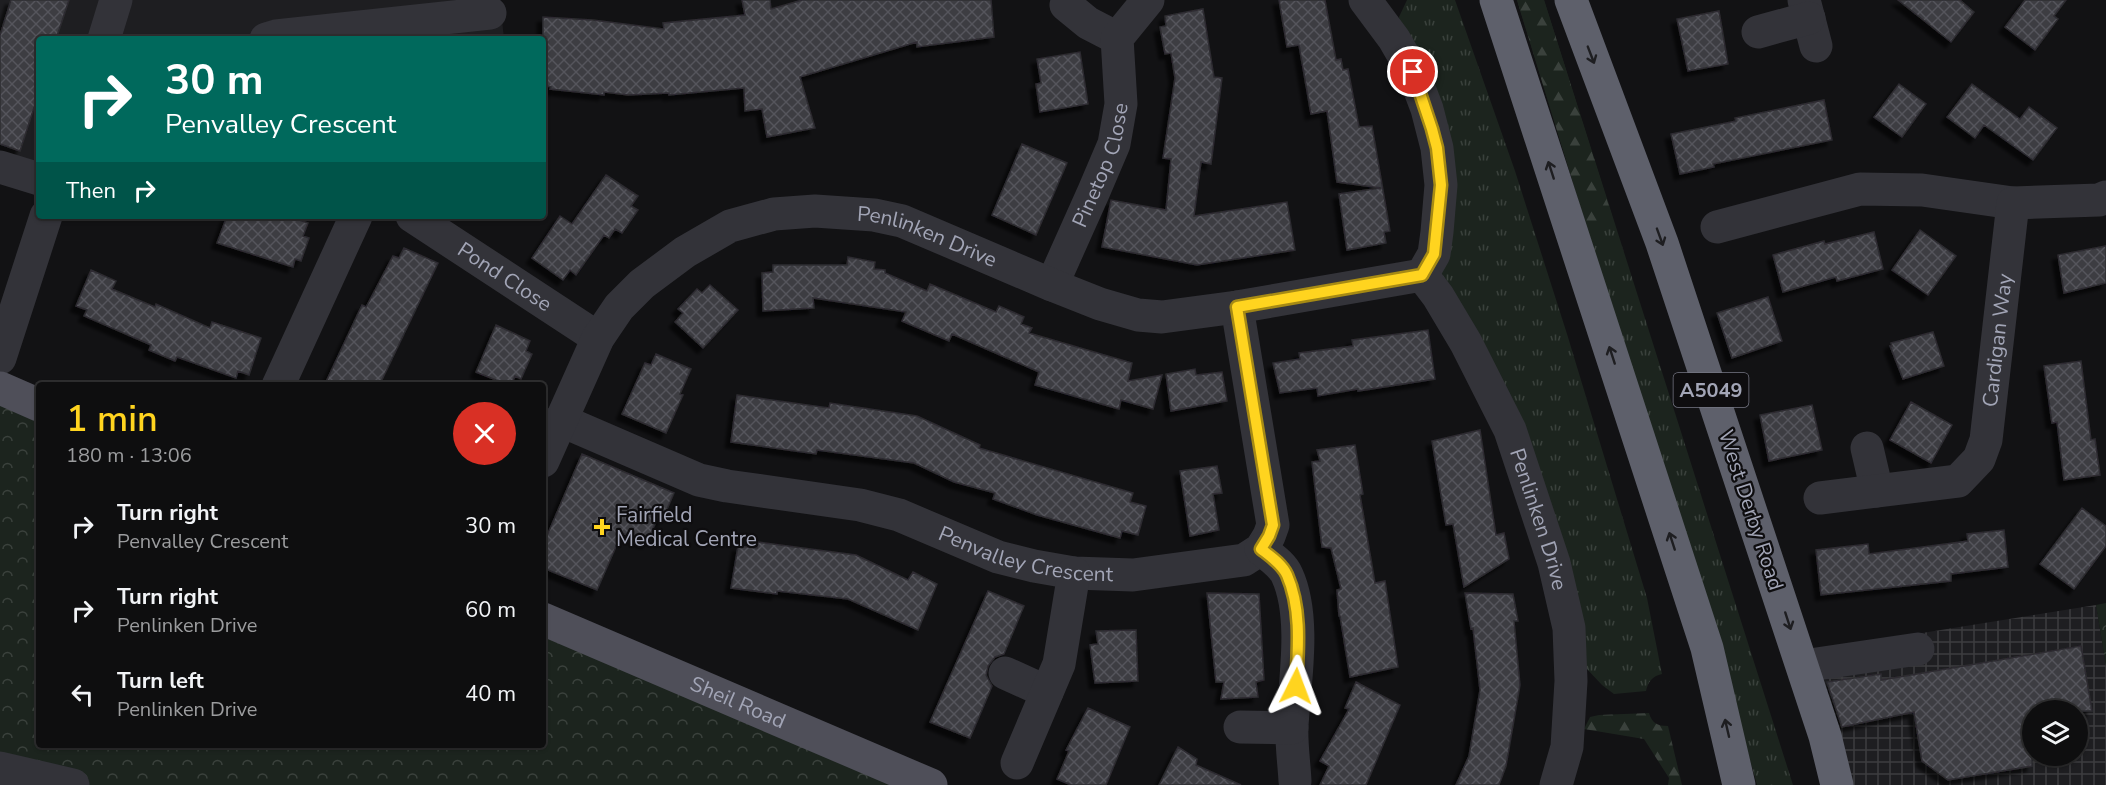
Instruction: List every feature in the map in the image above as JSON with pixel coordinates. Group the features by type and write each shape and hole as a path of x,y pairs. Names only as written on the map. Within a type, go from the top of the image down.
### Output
{"highway":[{"path":"1496,0 1707,648 1739,785"},
{"name":"West Derby Road","path":"1570,0 1662,243 1803,666 1825,736 1837,785"}],"main road":[{"path":"0,388 36,404"},
{"name":"Sheil Road","path":"546,620 931,785"}],"street":[{"path":"105,36 116,0"},
{"path":"1066,5 1088,22 1117,38 1148,0"},
{"path":"1373,3 1413,72 1427,109 1437,148 1441,185 1437,232 1434,254 1422,275"},
{"path":"276,36 490,13"},
{"path":"1758,32 1810,21"},
{"name":"Pinetop Close","path":"1052,285 1095,192 1114,144 1120,104 1117,38"},
{"path":"0,167 36,178"},
{"path":"1717,227 1860,189 1922,190 2013,203 2099,200 2106,197"},
{"name":"Cardigan Way","path":"1820,498 1958,481 1979,459 1986,440 2013,203"},
{"name":"Penlinken Drive","path":"546,454 598,338 619,307 642,284 685,252 729,226 774,214 815,211 874,215 902,221 1052,285 1100,304 1138,315 1162,317 1237,307 1422,275 1438,296 1466,343 1510,430 1554,563 1569,628 1572,681 1567,747 1556,785"},
{"path":"0,358 45,219"},
{"path":"280,382 355,219"},
{"name":"Pond Close","path":"417,219 598,338"},
{"path":"1237,307 1273,525 1261,549 1286,573 1292,593 1298,642 1292,728 1294,781"},
{"name":"Penvalley Crescent","path":"560,420 699,480 860,505 898,515 998,557 1034,566 1074,573 1133,575 1244,560 1261,549"},
{"path":"1867,448 1877,491"},
{"path":"1017,763 1059,664 1074,573"},
{"path":"1803,666 1918,649"},
{"path":"1005,673 1047,692"},
{"path":"1240,727 1292,728"},
{"path":"0,768 73,785"}],"shaded area":[{"path":"0,0 500,0 504,36 36,36 36,163 0,156"},
{"path":"2096,605 2106,666 2106,785 1837,785 1798,653"}],"green space":[{"path":"1407,0 1455,0 1515,171 1647,598 1662,674 1651,680 1646,691 1614,694 1586,668 1442,275 1399,17"},
{"path":"1517,0 1544,0 1793,785 1757,785"},
{"path":"1517,0 1544,0 1612,216 1589,235"},
{"path":"0,388 36,404 36,748 546,748 546,620 931,785 73,785 0,768"},
{"path":"2106,603 2106,666 2096,605"},
{"path":"1649,713 1655,723 1668,726 1682,785 1668,785 1669,778 1644,739 1584,729 1590,717"}],"building":[{"path":"11,0 69,0 57,36 36,36 36,101 20,151 0,144 0,35"},
{"path":"742,0 770,0 771,9 802,0 991,0 994,37 917,47 917,42 800,77 815,128 767,137 762,109 745,111 744,88 669,95 669,93 628,95 604,92 604,95 550,89 551,87 546,86 546,36 543,36 543,17 593,20 664,29 663,23 745,15"},
{"path":"1279,0 1325,0 1336,60 1341,59 1343,70 1348,69 1359,127 1372,126 1390,231 1384,232 1386,243 1347,250 1339,194 1381,188 1337,182 1327,111 1311,114 1299,45 1287,47"},
{"path":"1898,0 1960,0 1974,12 1951,42"},
{"path":"2025,0 2066,0 2054,16 2058,19 2035,50 2005,27"},
{"path":"1203,9 1214,77 1222,78 1211,164 1201,162 1194,216 1287,202 1295,250 1197,265 1102,247 1111,200 1166,210 1171,159 1163,158 1175,78 1171,53 1165,54 1160,27 1166,26 1165,16"},
{"path":"1719,11 1728,64 1688,71 1677,19"},
{"path":"1080,52 1088,104 1040,112 1036,84 1041,83 1037,59"},
{"path":"1899,84 1926,104 1902,137 1874,117"},
{"path":"1972,84 2020,119 2029,107 2057,128 2033,160 1984,125 1975,138 1947,117"},
{"path":"1824,100 1832,140 1713,164 1714,167 1680,174 1671,134"},
{"path":"1022,144 1067,163 1036,235 992,215"},
{"path":"606,175 638,196 631,206 638,210 622,233 615,229 609,238 604,235 576,275 570,270 563,280 532,258 560,216 572,224"},
{"path":"226,219 297,219 308,223 303,236 309,238 301,261 295,259 293,267 217,243"},
{"path":"1920,230 1956,256 1928,295 1892,270"},
{"path":"1874,232 1883,269 1837,281 1836,277 1783,292 1773,255 1824,241 1825,244"},
{"path":"2106,246 2106,283 2064,293 2058,255"},
{"path":"404,248 438,263 381,382 326,382 362,305 366,307 393,256 399,258"},
{"path":"848,257 875,262 874,269 885,270 885,273 927,291 930,284 996,312 999,306 1024,317 1021,324 1032,328 1029,333 1132,363 1128,381 1162,375 1153,409 1121,400 1119,409 1035,385 1039,372 952,334 949,341 902,321 906,312 813,298 814,308 763,311 762,273 773,272 773,265 847,265"},
{"path":"91,270 116,281 112,289 155,307 156,304 210,328 212,322 261,338 249,375 238,371 236,378 177,357 175,361 149,350 151,345 84,316 87,310 76,306"},
{"path":"710,285 738,310 703,348 675,322 683,313 678,309 697,289 702,293"},
{"path":"1768,297 1782,341 1732,358 1717,313"},
{"path":"496,325 530,341 526,351 532,354 521,379 515,376 513,382 501,382 476,372"},
{"path":"1428,330 1435,379 1318,396 1317,388 1280,393 1273,363 1300,359 1299,353 1353,346 1352,340"},
{"path":"1933,332 1944,366 1903,379 1890,346 1892,346 1891,343"},
{"path":"656,354 691,369 680,394 683,395 666,433 622,414 645,363 651,365"},
{"path":"2081,361 2091,440 2095,439 2100,475 2064,480 2057,422 2052,423 2044,366"},
{"path":"1195,369 1196,375 1222,372 1227,401 1171,411 1166,374"},
{"path":"737,395 829,408 830,403 917,416 980,445 979,448 1133,493 1130,502 1146,506 1138,535 1122,531 1120,538 1037,515 993,499 995,493 954,482 914,463 817,450 816,454 731,442"},
{"path":"1911,402 1952,425 1931,463 1890,440"},
{"path":"1812,405 1822,450 1769,461 1760,415"},
{"path":"1480,430 1496,535 1504,533 1509,559 1464,587 1453,524 1446,525 1432,441"},
{"path":"1355,445 1363,494 1360,495 1375,583 1385,581 1398,667 1350,677 1339,616 1337,590 1341,589 1331,548 1322,547 1312,462 1320,461 1317,450"},
{"name":"Fairfield Medical Centre","path":"582,454 674,493 662,521 657,519 647,543 622,533 597,590 546,569 546,538"},
{"path":"1217,466 1222,493 1213,494 1219,530 1190,536 1180,471"},
{"path":"2082,508 2106,526 2106,546 2074,589 2040,564"},
{"path":"2004,530 2008,567 1951,574 1951,581 1821,595 1816,550 1868,544 1869,554 1968,541 1967,534"},
{"path":"758,542 856,555 908,580 913,572 937,584 918,630 848,599 731,588 738,546 757,548"},
{"path":"988,591 1024,606 1004,654 995,657 988,666 986,675 992,686 970,738 930,722"},
{"path":"1207,593 1259,594 1264,680 1256,682 1258,697 1221,699 1224,682 1216,682"},
{"path":"1465,593 1513,594 1518,621 1514,621 1520,685 1506,766 1499,785 1456,785 1469,756 1480,690 1473,628 1471,629"},
{"path":"1136,630 1138,681 1095,683 1090,645 1098,644 1096,631"},
{"path":"2081,646 2092,711 2088,711 2088,700 2022,700 2022,766 2032,766 1948,780 1922,761 1914,712 1842,727 1827,682 1881,674 1881,680"},
{"path":"1356,682 1400,705 1366,785 1320,785 1329,766 1320,761 1349,709 1345,708"},
{"path":"1088,708 1130,727 1106,785 1071,785 1057,779 1069,751 1066,750"},
{"path":"1178,747 1197,759 1196,765 1241,785 1159,785"}],"place":[{"name":"Fairfield Medical Centre","path":"602,527"}],"route":[{"path":"1296,686 1298,642 1292,593 1286,573 1261,549 1273,525 1237,307 1422,275 1434,254 1441,185 1437,148 1427,109 1413,72"}]}
